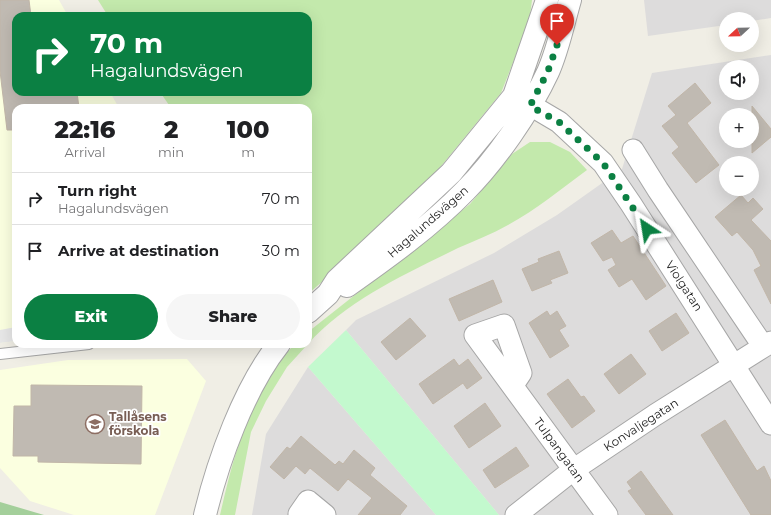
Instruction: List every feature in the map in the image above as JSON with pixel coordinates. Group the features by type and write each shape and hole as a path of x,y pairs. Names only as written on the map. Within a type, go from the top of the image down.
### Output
{"street":[{"name":"Hagalundsvägen","path":"312,308 328,294 344,289 388,257 465,191 499,150 522,101 547,0"},
{"name":"Hagalundsvägen","path":"522,101 548,71 570,0"},
{"name":"Violgatan","path":"522,101 559,122 603,163 631,204 771,424"},
{"path":"633,150 658,190 767,344"},
{"name":"Konvaljegatan","path":"516,515 573,470 655,415 735,366 767,344"},
{"path":"205,515 220,460 271,348"},
{"name":"Tulpangatan","path":"513,386 607,515"},
{"path":"301,515 299,514 308,501 325,515"}],"lane":[{"path":"0,354 53,348"}],"shaded area":[{"path":"0,0 59,0 66,12 12,12 12,96 112,96 117,104 12,104 12,342 0,343"},
{"path":"644,0 771,0 771,18 759,20 759,12 719,12 719,26 648,36"},
{"path":"771,55 771,515 499,515 346,330 356,320 494,253 557,215 622,169 652,73 719,63 719,100 759,100 759,60 738,60"},
{"path":"12,328 12,342 0,343 0,330"},
{"name":"Tallåsens förskola","path":"187,359 206,381 155,515 74,515 30,501 0,468 0,370 68,360"},
{"path":"308,367 436,515 252,515 266,434"}],"green space":[{"path":"98,0 532,0 530,16 501,93 433,176 379,232 312,291 312,104 168,104 163,96 312,96 312,12 106,12"},
{"path":"530,142 550,142 570,152 587,170 518,219 378,289 341,314 312,340 312,329 470,204 512,154"},
{"path":"346,330 499,515 436,515 308,367"},
{"path":"291,348 304,348 287,367 266,401 251,432 235,515 220,515 231,469 246,424 255,402 279,362"},
{"path":"0,502 44,515 0,515"}],"building":[{"path":"0,0 29,0 30,12 12,12 12,96 78,96 78,104 12,104 12,130 7,130 0,71"},
{"path":"695,83 711,103 687,123 719,165 696,183 672,153 679,147 662,126 676,115 668,106"},
{"path":"759,114 771,129 771,137 759,147"},
{"path":"752,148 758,148 752,153"},
{"path":"740,196 742,196 748,203 753,198 763,209 751,220 771,241 771,304 754,270 761,266 753,250 737,232 732,236 715,217"},
{"path":"612,230 621,243 633,236 666,286 646,300 632,279 619,287 608,270 616,265 612,257 603,261 591,243"},
{"path":"559,251 568,273 550,280 552,283 532,291 522,269 539,262 538,259"},
{"path":"493,280 502,302 459,321 449,299"},
{"path":"547,311 550,316 557,311 566,326 559,330 569,346 550,358 529,323"},
{"path":"676,313 689,333 662,351 649,331"},
{"path":"410,318 426,336 396,360 381,342"},
{"path":"631,354 646,374 619,394 604,374"},
{"path":"454,359 459,366 468,359 482,378 467,389 463,383 433,404 419,384"},
{"path":"568,379 581,397 584,396 595,411 572,428 547,394"},
{"path":"31,385 142,386 141,464 38,462 38,456 13,456 14,406 31,406"},
{"path":"485,403 501,426 469,448 454,426"},
{"path":"725,420 757,471 764,466 771,481 771,515 751,515 701,435"},
{"path":"301,436 335,465 339,461 343,464 354,450 375,468 370,475 407,506 400,515 358,515 372,498 348,479 338,491 310,468 305,474 296,466 284,479 270,467 287,447 290,449"},
{"path":"516,447 529,466 495,488 483,470"},
{"path":"641,471 673,515 646,515 628,491 632,489 627,482"}],"place":[{"name":"Tallåsens förskola","path":"95,424"}],"route":[{"path":"557,45 548,71 530,106 559,122 603,163 647,229"}]}
